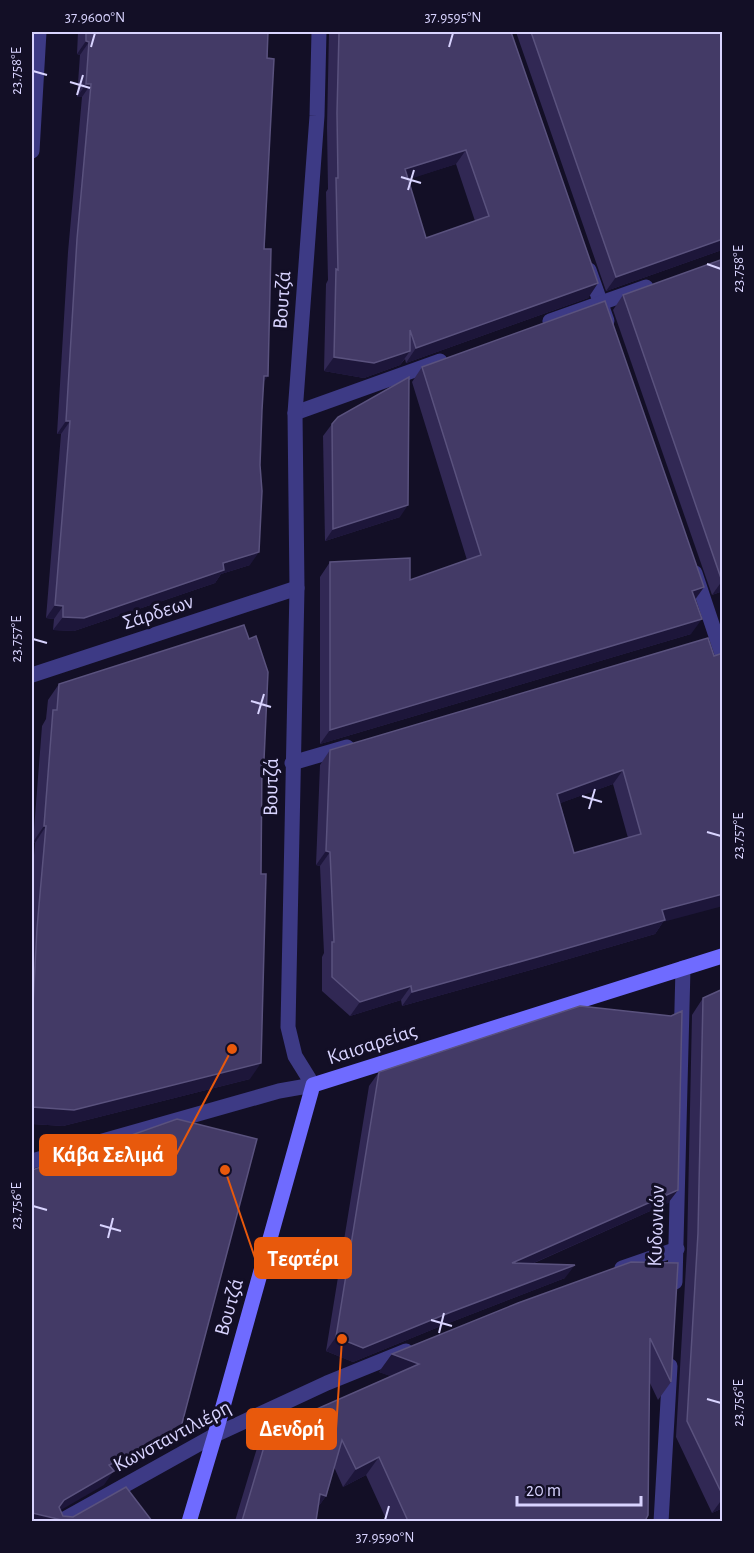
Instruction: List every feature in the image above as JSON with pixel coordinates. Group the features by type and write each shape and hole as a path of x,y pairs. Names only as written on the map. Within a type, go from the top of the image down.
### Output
{"street":[{"path":"32,151 39,32"},
{"name":"Βουτζά","path":"189,1521 313,1085 295,1056 288,1027 297,588 295,413 317,116 320,32"},
{"path":"585,258 612,336"},
{"path":"535,326 656,284"},
{"path":"295,413 459,354"},
{"path":"690,559 715,638 723,654"},
{"name":"Σάρδεων","path":"32,675 297,588"},
{"path":"292,764 361,743"},
{"name":"Καισαρείας","path":"32,1161 279,1091 313,1085 723,956"},
{"name":"Κυδωνιών","path":"674,1297 683,968"},
{"path":"605,1274 677,1249"},
{"name":"Κωνσταντιλιέρη","path":"59,1521 215,1435 327,1383 424,1344"},
{"path":"661,1521 670,1356"}],"building":[{"path":"86,32 268,32 267,58 274,59 264,249 271,249 268,376 264,376 262,410 259,552 223,563 224,570 84,618 63,617 63,606 55,605 70,421 66,421 77,239 91,84 86,84 89,42 86,41"},
{"path":"339,32 511,32 598,283 416,348 410,330 410,351 374,363 334,357 336,269 338,270","holes":["466,150 489,216 426,238 405,169"]},
{"path":"531,32 723,32 723,239 616,277"},
{"path":"723,259 723,580 722,581 623,295"},
{"path":"605,301 704,587 692,591 702,619 330,730 330,562 410,558 410,580 481,555 422,367"},
{"path":"409,377 408,505 333,529 332,424 338,417"},
{"path":"244,625 249,639 256,636 268,672 264,760 262,760 261,874 266,874 261,1063 74,1110 32,1107 32,1023 37,928 53,710 57,710 59,684"},
{"path":"708,638 714,656 723,653 723,894 662,910 665,920 412,992 411,986 360,1002 332,977 332,942 334,942 330,852 326,851 330,750","holes":["623,770 641,834 574,853 557,794"]},
{"path":"723,989 723,1496 687,1421 698,1233 703,998"},
{"path":"580,1006 671,1016 682,1011 678,1190 512,1263 575,1265 363,1348 336,1337 379,1072"},
{"path":"177,1119 257,1139 180,1431 109,1465 114,1471 64,1500 59,1507 63,1516 73,1517 126,1487 152,1521 66,1521 32,1513 32,1170"},
{"path":"631,1262 678,1263 671,1382 650,1338 648,1515 645,1521 408,1521 379,1457 356,1469 342,1440 326,1496 320,1494 316,1521 242,1521 269,1430 419,1364 392,1354 518,1303"}],"place":[{"name":"Κάβα Σελιμά","path":"232,1049"},
{"name":"Τεφτέρι","path":"225,1170"},
{"name":"Δενδρή","path":"342,1339"}]}
